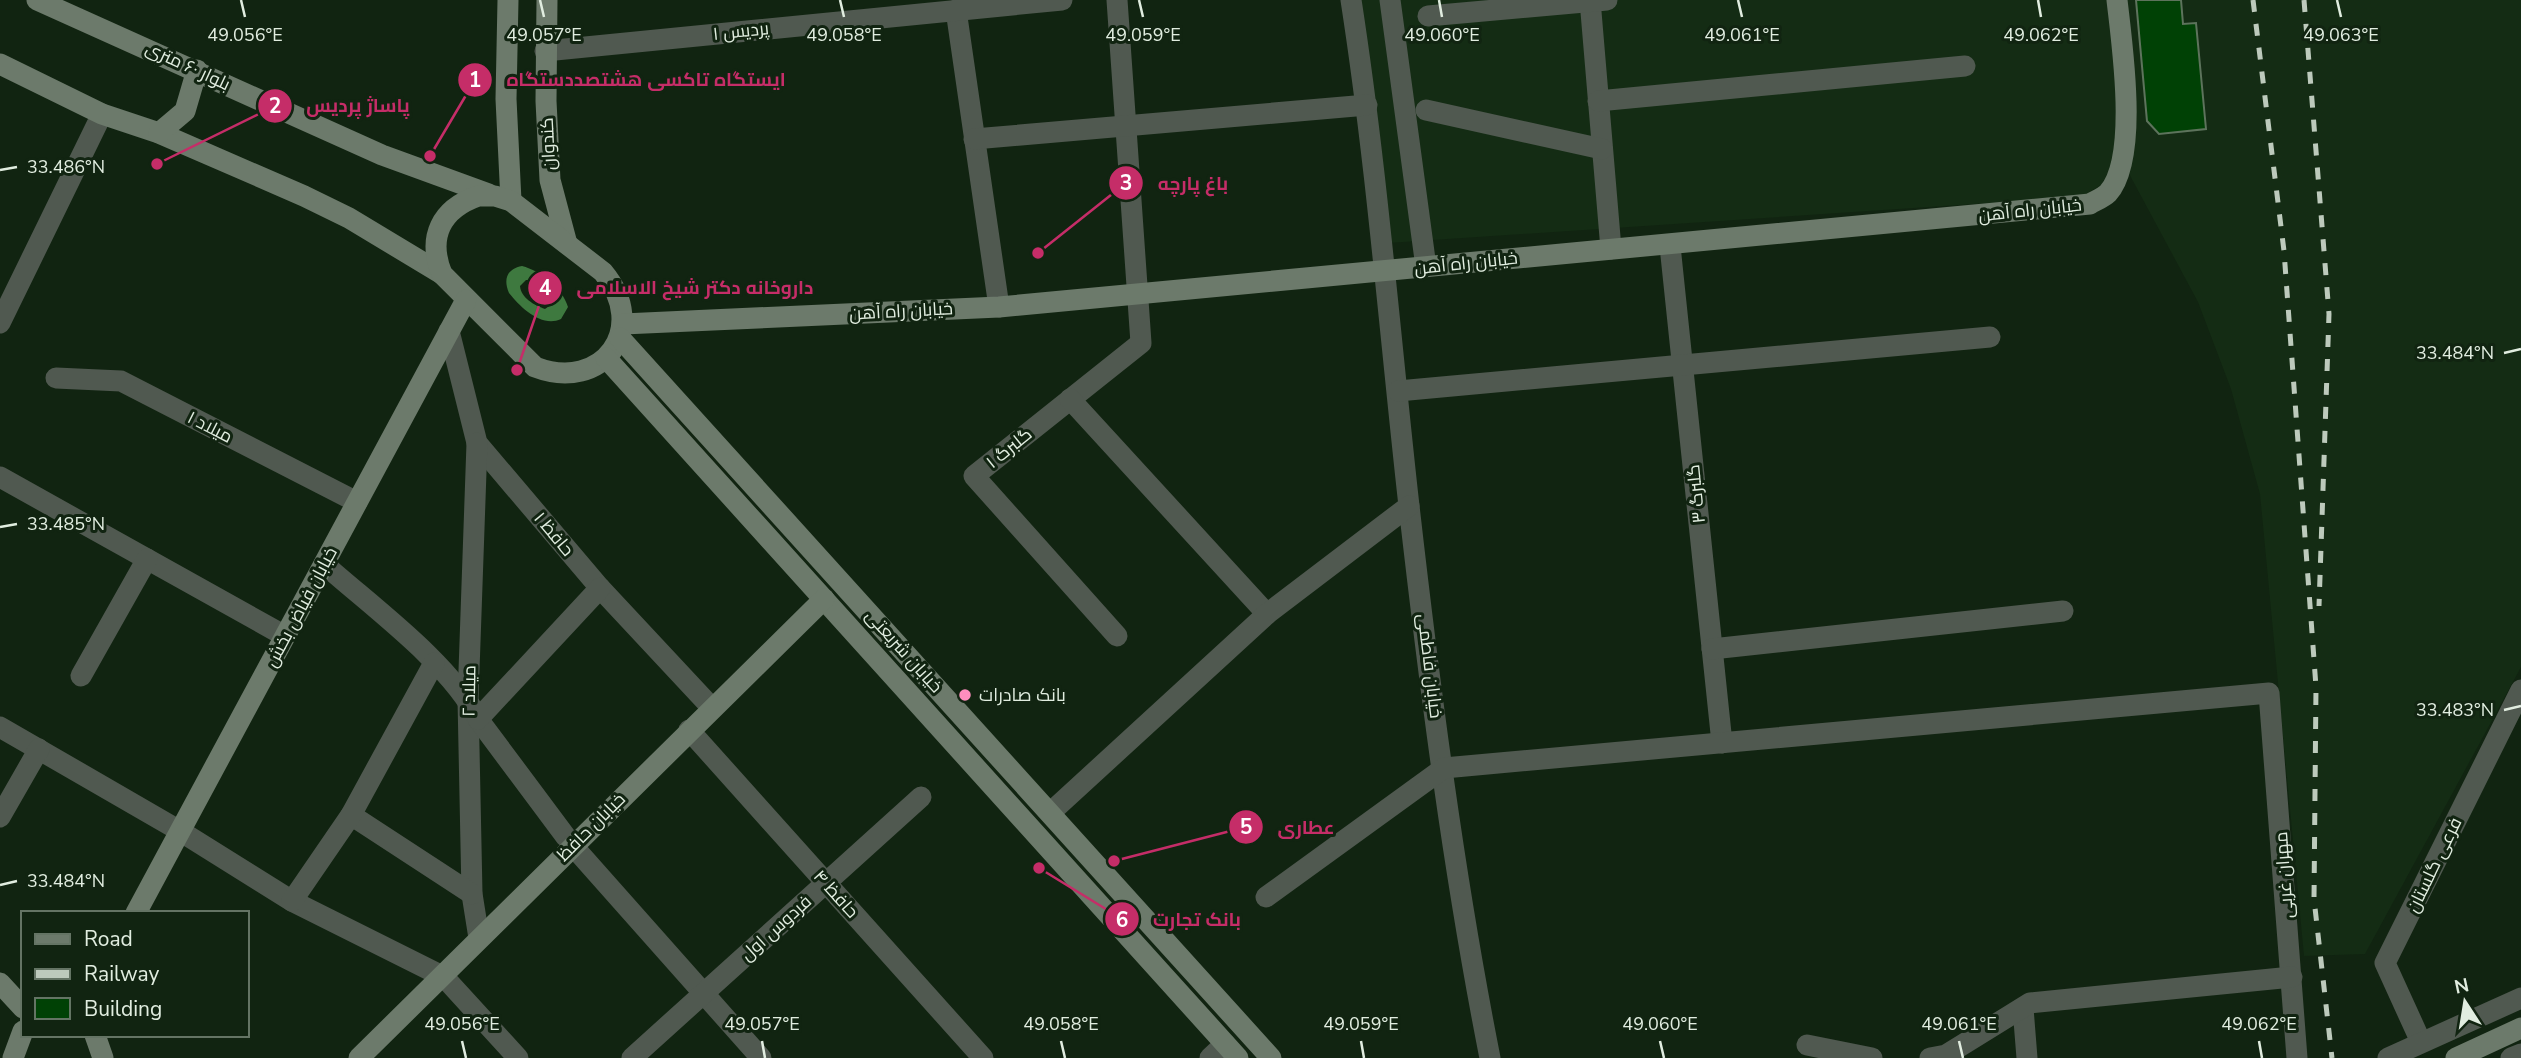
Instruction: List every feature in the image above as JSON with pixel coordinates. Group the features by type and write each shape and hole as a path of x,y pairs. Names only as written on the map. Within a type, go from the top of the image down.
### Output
{"street":[{"name":"بلوار ۶۰ متری","path":"37,0 382,155 503,198 603,272 615,287 622,304 622,331"},
{"path":"442,274 435,258 434,242 443,218 462,201 478,196 503,198 508,0"},
{"name":"کندوان","path":"547,0 545,51 550,180 567,244"},
{"name":"پردیس ۱","path":"545,51 1062,0"},
{"path":"1117,0 1137,294"},
{"name":"خیابان فاطمی","path":"1351,0 1387,271 1409,506 1444,768 1476,986 1490,1058"},
{"path":"1390,0 1426,267"},
{"name":"خیابان راه آهن","path":"622,331 999,307 1670,246 2090,204 2108,193 2122,168 2126,122 2117,0"},
{"path":"1428,16 1596,1 1598,101 1611,250"},
{"path":"956,10 999,307"},
{"path":"0,64 102,114 159,133 349,218 442,274 535,367 553,374 572,374 591,369 606,358 622,331"},
{"path":"1598,101 1965,66"},
{"path":"159,133 185,111 197,70"},
{"path":"975,139 1367,105"},
{"path":"1426,110 1602,149"},
{"path":"0,323 102,114"},
{"name":"گلبرگ ۳","path":"1670,246 1722,743"},
{"name":"گلبرگ ۱","path":"1117,636 974,476 1142,343 1137,294"},
{"name":"خیابان فیاض بخش","path":"137,911 466,300"},
{"name":"حافظ ۱","path":"449,331 477,443 600,588 712,708"},
{"name":"خیابان شریعتی","path":"622,331 1271,1058"},
{"path":"1398,391 1990,337"},
{"name":"خیابان شریعتی","path":"606,358 824,599 1224,1053"},
{"name":"میلاد ۱","path":"56,378 121,381 357,502"},
{"path":"1070,399 1267,614"},
{"name":"میلاد ۲","path":"477,443 468,699 472,894 479,938"},
{"path":"0,477 285,636"},
{"path":"1050,813 1267,614 1409,506"},
{"path":"81,676 147,559"},
{"path":"324,564 434,663 468,699 478,719 569,841 761,1058"},
{"path":"478,719 600,588"},
{"name":"خیابان حافظ","path":"359,1058 444,977 569,841 690,730 824,599"},
{"path":"1712,649 2063,611"},
{"path":"292,901 351,816 434,663"},
{"name":"فرعی گلستان","path":"2421,1042 2385,963 2521,690"},
{"name":"مهران غربی","path":"1722,743 2269,692 2297,1058"},
{"path":"0,727 180,831 292,901 444,977 518,1058"},
{"name":"حافظ ۴","path":"690,730 983,1058"},
{"path":"1266,897 1444,768 1722,743"},
{"path":"0,817 39,749"},
{"name":"فردوس اول","path":"632,1058 921,797"},
{"path":"351,816 472,894"},
{"path":"1930,1058 1945,1055 2031,1003 2292,977"},
{"path":"0,983 21,1006"},
{"path":"2388,1058 2521,998"},
{"path":"2023,1008 2027,1058"},
{"path":"2464,1054 2521,1028"},
{"path":"13,1058 21,1036"},
{"path":"96,1037 103,1058"},
{"path":"1807,1045 1872,1058"},
{"path":"2511,1058 2521,1054"}],"shaded area":[{"path":"1350,0 2521,0 2521,667 2365,954 2304,956 2260,494 2231,389 2198,302 2119,155 2101,185 2081,197 1373,244"},
{"path":"522,266 536,272 556,287 568,307 561,319 539,319 514,299 506,283 510,272","holes":["526,280 544,287 552,299 552,304 545,309 525,297 521,290 520,286"]}],"building":[{"path":"2136,0 2181,0 2183,24 2196,23 2206,129 2159,134 2147,121"}],"railway":[{"path":"2253,0 2284,251 2316,687 2314,899 2332,1058"},
{"path":"2304,0 2329,314 2319,606"}],"place":[{"name":"ایستگاه تاکسی هشتصددستگاه","path":"430,156"},
{"name":"پاساژ پردیس","path":"157,164"},
{"name":"باغ پارچه","path":"1038,253"},
{"name":"داروخانه دکتر شیخ الاسلامی","path":"517,370"},
{"name":"بانک صادرات","path":"965,695"},
{"name":"عطاری","path":"1114,861"},
{"name":"بانک تجارت","path":"1039,868"}]}
